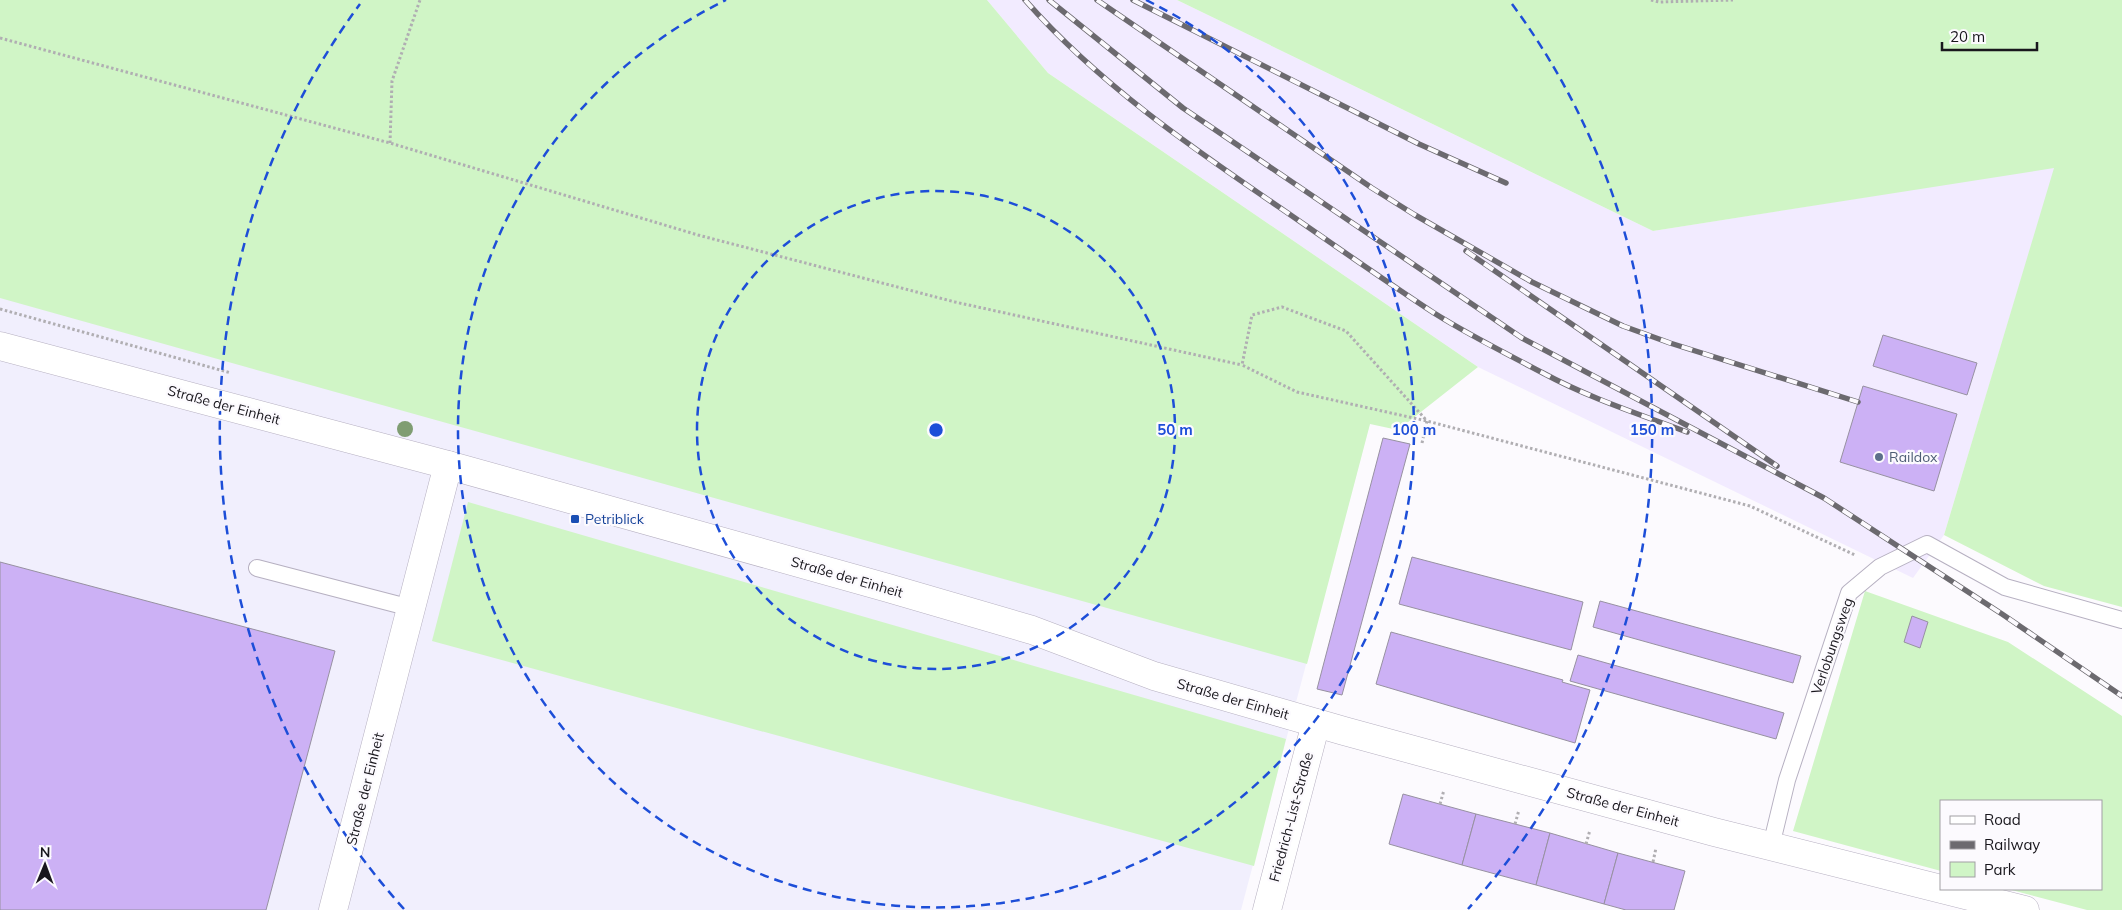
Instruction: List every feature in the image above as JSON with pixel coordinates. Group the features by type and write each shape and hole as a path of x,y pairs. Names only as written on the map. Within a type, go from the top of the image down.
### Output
{"street":[{"name":"Straße der Einheit","path":"0,346 448,464 1032,630 1154,676 1316,723 1771,846 1940,889"},
{"name":"Straße der Einheit","path":"334,910 448,464"},
{"name":"Friedrich-List-Straße","path":"1266,910 1316,723"},
{"name":"Straße der Einheit","path":"1946,890 2025,910"}],"lane":[{"name":"Verlobungsweg","path":"1771,846 1787,780 1849,593 1880,567 1927,544 2005,587 2122,620"},
{"path":"257,568 411,608"}],"path":[{"path":"390,142 392,81 420,0"},
{"path":"1651,0 1659,2 1734,0"},
{"path":"0,38 390,142 698,234 784,257 955,302 1242,365 1297,392 1427,421 1750,506 1880,567"},
{"path":"1242,365 1252,315 1282,308 1346,331 1427,421"},
{"path":"1422,443 1427,421"},
{"path":"1440,804 1446,783"},
{"path":"1515,824 1520,803"},
{"path":"1586,844 1592,822"},
{"path":"1653,862 1658,840"}],"shaded area":[{"path":"987,0 1177,0 1653,231 2055,167 1944,535 1913,578 1478,367 1048,73"},
{"path":"0,76 1370,423 1241,910 0,910"}],"green space":[{"path":"0,0 987,0 1048,73 1478,367 1398,430 1370,424 1307,664 0,298"},
{"path":"1177,0 2122,0 2122,607 2044,586 1944,535 2054,168 1653,231"},
{"path":"468,502 1286,739 1254,866 432,641"},
{"path":"1865,591 2008,642 2122,716 2122,910 2087,910 2012,890 2102,890 2102,800 1940,800 1940,871 1793,831"}],"building":[{"path":"1883,335 1977,363 1967,395 1873,366"},
{"path":"1863,386 1957,414 1934,491 1840,462"},
{"path":"1383,438 1410,444 1342,695 1317,689"},
{"path":"1412,557 1583,602 1571,650 1399,604"},
{"path":"0,562 335,651 266,910 0,910"},
{"path":"1600,601 1801,656 1793,683 1593,627"},
{"path":"1912,616 1928,622 1920,648 1904,642"},
{"path":"1391,632 1563,680 1562,682 1590,690 1575,743 1376,684"},
{"path":"1578,655 1784,713 1776,739 1570,681"},
{"path":"1403,794 1476,814 1462,865 1389,844"},
{"path":"1476,814 1550,833 1536,885 1462,865"},
{"path":"1550,833 1618,853 1604,904 1536,885"},
{"path":"1618,853 1685,871 1674,910 1626,910 1604,904"}],"railway":[{"path":"1025,0 1083,59 1145,111 1211,160 1434,313 1474,337 1560,382 1614,405 1687,432"},
{"path":"1049,0 1183,108 1522,338 1824,498 2002,614 2122,696"},
{"path":"1097,0 1372,188 1532,282 1623,326 1670,343 1858,402"},
{"path":"1133,0 1419,144 1506,183"},
{"path":"1466,251 1777,466"}],"place":[{"name":"Raildox","path":"1879,457"},
{"name":"Petriblick","path":"575,519"}]}
